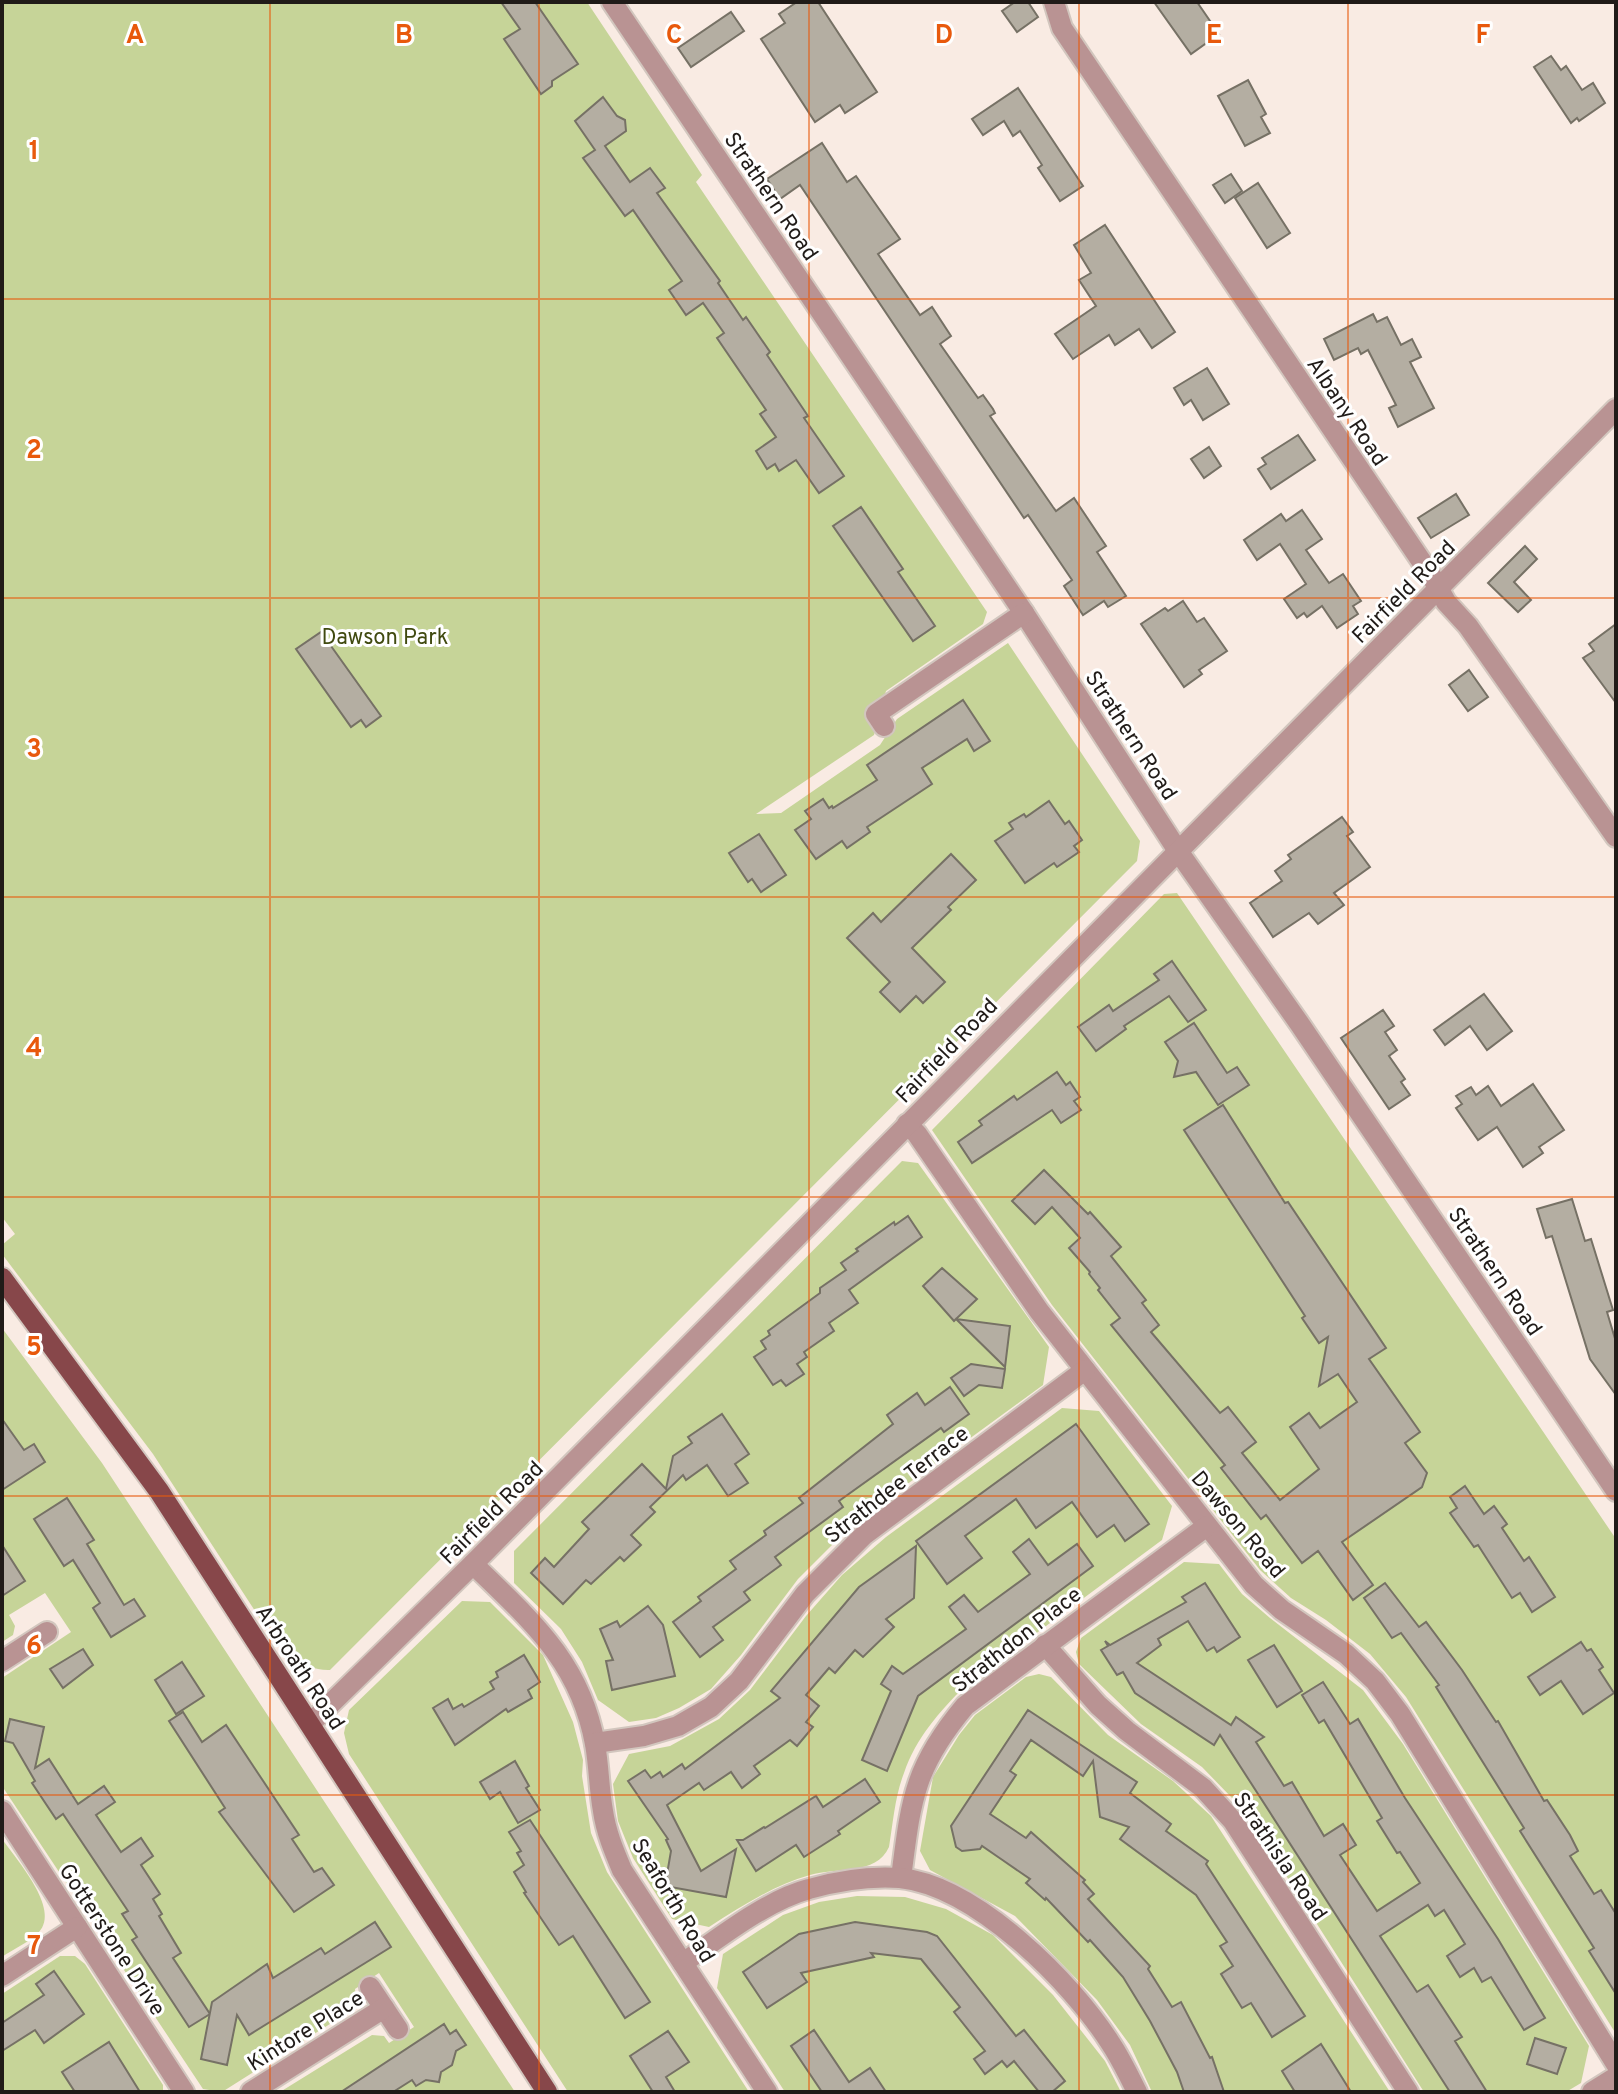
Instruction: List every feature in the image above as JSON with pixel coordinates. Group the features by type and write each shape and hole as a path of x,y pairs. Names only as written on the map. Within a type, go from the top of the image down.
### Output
{"main road":[{"name":"Arbroath Road","path":"2,1278 159,1491 547,2092"}],"street":[{"name":"Strathern Road","path":"612,2 1024,613 1178,851 1299,1023 1616,1491"},
{"name":"Albany Road","path":"1054,2 1062,28 1446,602 1468,626 1616,837"},
{"name":"Fairfield Road","path":"310,1724 473,1564 1616,409"},
{"path":"884,726 876,714 1024,613"},
{"name":"Dawson Road","path":"907,1124 917,1134 1039,1311 1254,1585 1282,1610 1346,1654 1383,1692 1409,1728 1616,2064"},
{"name":"Strathdee Terrace","path":"595,1743 644,1736 678,1726 711,1707 739,1681 805,1594 864,1535 1085,1370"},
{"name":"Strathdon Place","path":"901,1878 910,1806 921,1771 941,1734 965,1706 1207,1526"},
{"name":"Seaforth Road","path":"473,1564 543,1633 566,1664 583,1699 595,1743 603,1814 622,1870 767,2092"},
{"path":"2,1661 47,1632"},
{"name":"Strathisla Road","path":"1045,1645 1098,1705 1127,1731 1203,1788 1233,1821 1408,2092"},
{"name":"Gotterstone Drive","path":"2,1811 184,2092"},
{"path":"683,1963 769,1906 807,1889 851,1880 901,1878 945,1891 987,1914 1024,1947 1068,1989 1111,2043 1137,2092"},
{"path":"2,1976 77,1927"},
{"name":"Kintore Place","path":"370,1987 398,2029"},
{"name":"Kintore Place","path":"251,2092 384,2008"},
{"path":"1592,2092 1616,2077"}],"green space":[{"name":"Dawson Park","path":"2,2 587,2 702,175 696,182 987,612 983,624 886,691 874,735 756,814 781,813 880,745 897,719 1008,643 1140,841 1137,861 330,1670 303,1663 289,1650 272,1625 266,1628 153,1454 2,1254 2,1245 15,1234 2,1217"},
{"path":"1177,893 1616,1539 1616,2034 1406,1697 1370,1654 1291,1598 1260,1570 1052,1305 932,1130 1164,894"},
{"path":"902,1161 918,1163 1049,1347 1043,1385 854,1523 798,1579 741,1655 711,1689 656,1718 629,1722 598,1700 582,1662 561,1629 514,1583 514,1551"},
{"path":"2,1328 102,1463 515,2092 280,2092 372,2035 384,2036 389,2043 414,2027 379,1973 355,1989 356,2001 349,2012 222,2092 203,2089 2,1786 2,1678 71,1632 45,1593 9,1615 15,1626 13,1635 2,1642"},
{"path":"1062,1408 1099,1411 1172,1506 1162,1540 965,1686 946,1706 929,1726 909,1760 898,1791 889,1847 883,1856 865,1866 820,1873 783,1885 709,1927 672,1919 633,1858 618,1821 613,1784 629,1754 670,1746 719,1719 750,1690 806,1616 842,1575 886,1537"},
{"path":"1184,1562 1219,1564 1242,1594 1363,1690 1403,1744 1589,2046 1581,2083 1566,2092 1424,2092 1261,1836 1233,1799 1202,1767 1141,1724 1079,1664 1076,1652 1081,1638"},
{"path":"462,1601 490,1602 543,1655 573,1722 583,1760 582,1776 591,1833 607,1872 749,2092 568,2092 349,1754 344,1733 349,1710"},
{"path":"1039,1674 1051,1677 1108,1735 1173,1781 1211,1816 1390,2092 1152,2092 1130,2045 1097,2000 1015,1916 930,1870 920,1851 933,1777 975,1715 1026,1677"},
{"path":"2,1839 34,1884 41,1898 44,1922 31,1939 2,1957"},
{"path":"857,1896 905,1897 946,1909 993,1935 1053,1995 1105,2061 1121,2092 785,2092 717,1988 723,1954 783,1915 819,1902"},
{"path":"60,1956 75,1956 85,1964 163,2085 163,2092 2,2092 2,1994"}],"building":[{"path":"501,2 535,2 578,64 552,81 552,86 541,94 504,39 520,29"},
{"path":"797,2 818,2 877,92 845,113 840,105 815,122 761,39 785,23 779,14"},
{"path":"1015,2 1028,2 1038,17 1017,32 1002,11"},
{"path":"1154,2 1197,2 1219,34 1191,54"},
{"path":"731,12 744,31 691,67 678,48"},
{"path":"1551,56 1561,70 1566,66 1582,90 1593,83 1605,103 1571,123 1534,67"},
{"path":"1248,80 1266,114 1261,117 1270,133 1245,146 1218,96"},
{"path":"1018,88 1083,186 1060,201 1038,168 1042,165 1020,131 1013,136 1004,121 983,135 972,119"},
{"path":"603,97 617,116 625,120 626,131 605,146 630,182 650,168 665,188 657,193 720,281 718,283 743,320 746,317 770,352 767,355 808,416 804,418 844,476 819,493 796,460 779,471 775,464 767,469 756,451 776,437 760,414 766,410 717,338 724,333 703,303 686,315 669,290 682,281 633,210 625,216 583,158 595,150 575,121"},
{"path":"822,143 847,182 856,176 900,239 878,254 920,315 932,307 951,336 940,344 978,398 983,395 993,409 995,413 990,416 1056,511 1074,498 1106,546 1097,552 1126,596 1108,607 1104,601 1083,615 1064,586 1072,580 1028,515 1024,518 800,185 780,199 767,179"},
{"path":"1231,174 1242,191 1225,203 1213,185"},
{"path":"1258,183 1290,233 1267,248 1235,198"},
{"path":"1105,225 1175,332 1152,348 1139,329 1115,345 1109,335 1073,359 1055,334 1096,306 1079,280 1091,273 1074,245"},
{"path":"1373,314 1377,322 1387,317 1401,345 1412,339 1421,357 1410,362 1434,408 1398,427 1389,408 1396,405 1368,350 1361,354 1358,348 1334,360 1324,339"},
{"path":"1207,368 1229,404 1203,420 1191,400 1184,405 1174,388"},
{"path":"1298,435 1315,460 1271,489 1258,469 1266,464 1262,458"},
{"path":"1209,447 1221,466 1204,478 1191,459"},
{"path":"1456,494 1469,515 1431,538 1418,518"},
{"path":"861,507 903,569 898,572 935,626 913,641 833,526"},
{"path":"1302,510 1322,539 1306,550 1329,583 1343,574 1361,601 1353,606 1358,614 1337,628 1322,606 1307,617 1304,613 1297,618 1284,599 1306,584 1280,544 1257,560 1244,540 1281,514 1286,521"},
{"path":"1525,546 1537,559 1514,582 1531,600 1518,612 1488,583"},
{"path":"1183,601 1197,622 1204,618 1227,651 1199,670 1202,674 1184,687 1141,624 1165,608 1168,611"},
{"path":"1616,624 1616,703 1583,658 1594,651 1589,644"},
{"path":"321,632 381,716 366,727 361,720 351,727 296,649"},
{"path":"1469,670 1488,697 1468,711 1449,685"},
{"path":"963,700 990,741 974,751 967,739 922,768 932,784 867,827 870,832 847,848 842,841 816,859 795,830 811,819 805,811 823,799 829,808 833,808 877,780 867,765"},
{"path":"1049,801 1065,824 1069,821 1082,840 1074,846 1079,852 1057,867 1054,863 1025,883 995,841 1013,829 1009,823 1024,814 1026,817"},
{"path":"1342,817 1353,832 1347,836 1370,867 1334,893 1344,905 1318,924 1309,913 1273,937 1250,903 1282,881 1275,871 1291,859 1288,855"},
{"path":"759,834 786,875 761,892 752,879 748,882 729,853"},
{"path":"951,854 976,880 912,948 945,982 923,1003 916,996 900,1012 880,992 890,982 847,938 873,913 881,922"},
{"path":"1172,961 1206,1010 1188,1022 1169,996 1124,1026 1126,1029 1096,1051 1078,1027 1109,1005 1113,1011 1159,980 1154,974"},
{"path":"1484,994 1512,1031 1487,1050 1470,1026 1445,1045 1434,1030"},
{"path":"1383,1010 1394,1026 1385,1032 1397,1050 1389,1056 1405,1079 1401,1082 1410,1095 1389,1109 1341,1038"},
{"path":"1194,1023 1227,1073 1237,1067 1249,1085 1218,1105 1196,1072 1174,1077 1178,1061 1165,1042"},
{"path":"1057,1072 1066,1085 1070,1082 1080,1097 1074,1101 1081,1110 1061,1123 1052,1110 972,1163 958,1142 982,1125 979,1121 1014,1096 1017,1100"},
{"path":"1533,1084 1564,1130 1539,1147 1543,1153 1523,1167 1497,1127 1478,1140 1456,1108 1462,1104 1456,1096 1471,1087 1476,1095 1488,1086 1501,1106"},
{"path":"1223,1105 1285,1203 1288,1202 1386,1348 1369,1359 1420,1432 1405,1443 1427,1473 1422,1487 1342,1542 1373,1585 1353,1600 1318,1551 1302,1563 1266,1515 1261,1519 1221,1468 1225,1465 1111,1325 1120,1318 1098,1290 1100,1288 1090,1272 1069,1248 1080,1238 1052,1207 1035,1224 1012,1201 1044,1170 1088,1214 1090,1212 1121,1247 1111,1256 1146,1300 1142,1303 1159,1325 1151,1332 1220,1413 1228,1407 1256,1442 1242,1453 1280,1500 1319,1469 1290,1427 1309,1413 1320,1428 1357,1402 1338,1374 1319,1386 1328,1337 1319,1343 1302,1318 1305,1316 1184,1130"},
{"path":"1572,1199 1585,1241 1591,1239 1613,1310 1607,1312 1616,1342 1616,1395 1590,1359 1552,1236 1546,1238 1537,1209"},
{"path":"908,1216 922,1237 849,1290 858,1303 829,1323 834,1331 804,1352 807,1357 797,1364 804,1374 786,1386 781,1380 773,1385 754,1357 766,1349 761,1341 770,1335 768,1331 846,1270 841,1263 858,1251 856,1249 894,1222 895,1225"},
{"path":"942,1268 977,1299 954,1321 923,1286"},
{"path":"956,1319 1010,1326 1005,1367"},
{"path":"971,1364 1005,1369 1002,1388 979,1385 964,1396 951,1378"},
{"path":"950,1387 969,1414 944,1432 941,1428 839,1501 843,1507 775,1557 781,1565 744,1592 750,1600 713,1627 723,1640 700,1657 673,1622 701,1601 698,1597 736,1569 730,1561 803,1503 799,1498 893,1424 887,1415 917,1393 925,1405"},
{"path":"722,1414 749,1454 735,1464 748,1483 728,1496 707,1465 686,1480 683,1475 650,1507 655,1512 631,1535 641,1545 624,1561 620,1557 591,1584 586,1580 563,1604 531,1573 545,1558 554,1567 589,1529 582,1522 642,1464 666,1489 673,1456 692,1443 688,1437"},
{"path":"2,1419 24,1450 34,1444 45,1462 2,1490"},
{"path":"1076,1424 1149,1524 1125,1541 1114,1525 1097,1537 1072,1502 1036,1528 1016,1499 965,1536 982,1558 947,1584 916,1541"},
{"path":"1465,1486 1484,1514 1494,1506 1507,1524 1502,1528 1524,1561 1529,1557 1555,1597 1532,1612 1520,1593 1512,1598 1478,1545 1474,1547 1450,1513 1457,1508 1450,1497"},
{"path":"67,1498 94,1540 87,1544 124,1605 134,1599 145,1616 111,1637 93,1608 100,1603 73,1560 64,1566 34,1519"},
{"path":"1029,1539 1048,1565 1077,1544 1093,1566 918,1696 887,1771 862,1760 891,1691 881,1684 892,1666 903,1674 966,1629 949,1607 964,1595 978,1612 1030,1574 1013,1552"},
{"path":"2,1545 25,1581 2,1596"},
{"path":"916,1546 914,1598 886,1619 894,1627 863,1657 855,1650 835,1673 829,1668 806,1695 819,1706 806,1722 813,1727 797,1746 790,1740 754,1766 760,1774 742,1788 731,1772 704,1790 699,1783 667,1805 701,1871 736,1849 726,1897 665,1886 671,1851 668,1839 628,1781 645,1770 651,1778 660,1772 663,1777 682,1764 685,1769 780,1698 771,1691 859,1587"},
{"path":"1205,1583 1240,1637 1217,1652 1214,1647 1207,1651 1188,1621 1158,1639 1161,1645 1137,1663 1231,1725 1236,1717 1264,1737 1256,1742 1284,1786 1292,1782 1324,1836 1343,1824 1356,1845 1340,1855 1377,1911 1420,1883 1377,1821 1382,1818 1324,1720 1319,1723 1302,1695 1323,1682 1350,1724 1358,1719 1545,2018 1524,2030 1491,1977 1482,1982 1474,1968 1460,1977 1447,1956 1465,1944 1444,1910 1435,1916 1428,1905 1380,1936 1417,1992 1428,1985 1462,2037 1455,2041 1487,2092 1450,2092 1220,1735 1214,1745 1135,1693 1123,1672 1117,1675 1101,1650 1108,1646 1105,1641 1110,1645 1186,1602 1182,1597"},
{"path":"1385,1583 1419,1627 1426,1622 1498,1721 1544,1801 1547,1800 1570,1835 1578,1851 1570,1856 1594,1894 1601,1890 1616,1914 1616,1994 1589,1951 1594,1948 1520,1831 1524,1828 1436,1687 1439,1685 1401,1633 1392,1638 1364,1598"},
{"path":"648,1606 663,1625 675,1676 612,1690 606,1661 613,1660 600,1629 617,1621 620,1627"},
{"path":"1581,1642 1587,1651 1591,1649 1603,1667 1599,1670 1614,1693 1583,1714 1561,1681 1540,1695 1528,1677"},
{"path":"1274,1645 1302,1691 1277,1707 1248,1660"},
{"path":"83,1649 93,1665 63,1688 50,1669"},
{"path":"524,1655 540,1682 528,1690 532,1698 508,1712 506,1709 455,1745 433,1708 448,1699 453,1709 462,1704 464,1707 494,1689 490,1682 498,1677 496,1672"},
{"path":"182,1662 204,1696 176,1714 155,1680"},
{"path":"1028,1710 1137,1782 1130,1793 1171,1824 1166,1831 1208,1861 1206,1864 1305,2016 1272,2037 1251,2003 1242,2008 1221,1974 1233,1966 1220,1946 1227,1942 1196,1895 1120,1839 1129,1827 1100,1817 1093,1761 1083,1776 1031,1740 1010,1771 1016,1775 990,1814 1026,1838 1031,1832 1085,1880 1083,1882 1094,1894 1088,1899 1150,1966 1148,1969 1172,2007 1181,2002 1212,2057 1224,2092 1184,2092 1150,2021 1123,1977 1090,1940 1088,1942 1046,1898 1026,1883 1030,1879 982,1846 980,1849 962,1851 956,1847 951,1826"},
{"path":"183,1712 202,1742 226,1725 299,1835 292,1839 314,1872 322,1868 334,1885 294,1912 219,1812 225,1808 169,1721"},
{"path":"10,1719 44,1727 35,1768 49,1759 78,1804 104,1786 115,1802 96,1815 121,1852 141,1838 153,1856 141,1865 160,1894 153,1899 162,1914 159,1916 181,1953 173,1958 210,2014 189,2027 132,1940 137,1937 122,1914 128,1911 63,1814 56,1819 32,1783 35,1781 13,1743 5,1741"},
{"path":"515,1761 529,1786 526,1788 540,1810 518,1823 500,1792 490,1799 480,1782"},
{"path":"865,1779 880,1802 838,1831 840,1834 804,1857 796,1845 756,1871 737,1840 765,1828 816,1796 823,1807"},
{"path":"530,1820 650,2002 625,2018 573,1936 559,1945 524,1893 514,1872 524,1865 517,1853 521,1851 509,1832"},
{"path":"375,1922 391,1947 249,2035 237,2015 227,2065 201,2059 212,2002 267,1964 273,1978 321,1948 325,1954"},
{"path":"855,1922 937,1936 1016,2036 1024,2030 1065,2081 1052,2092 1039,2092 1014,2061 1007,2067 1002,2061 985,2074 974,2059 985,2051 954,2012 960,2007 921,1959 871,1953 874,1957 801,1973 807,1982 767,2008 743,1972 799,1934"},
{"path":"54,1971 84,2014 44,2043 35,2030 2,2051 2,2023 44,1995 36,1984"},
{"path":"444,2024 450,2034 456,2030 466,2045 456,2051 452,2065 441,2072 439,2082 426,2080 416,2086 412,2080 393,2092 341,2092"},
{"path":"814,2030 849,2082 870,2068 886,2092 822,2092 791,2046"},
{"path":"668,2031 689,2062 666,2077 675,2092 653,2092 630,2056"},
{"path":"1535,2038 1566,2048 1557,2074 1527,2064"},
{"path":"109,2042 140,2092 75,2092 62,2072"},
{"path":"1321,2044 1351,2092 1295,2092 1282,2071"}]}
